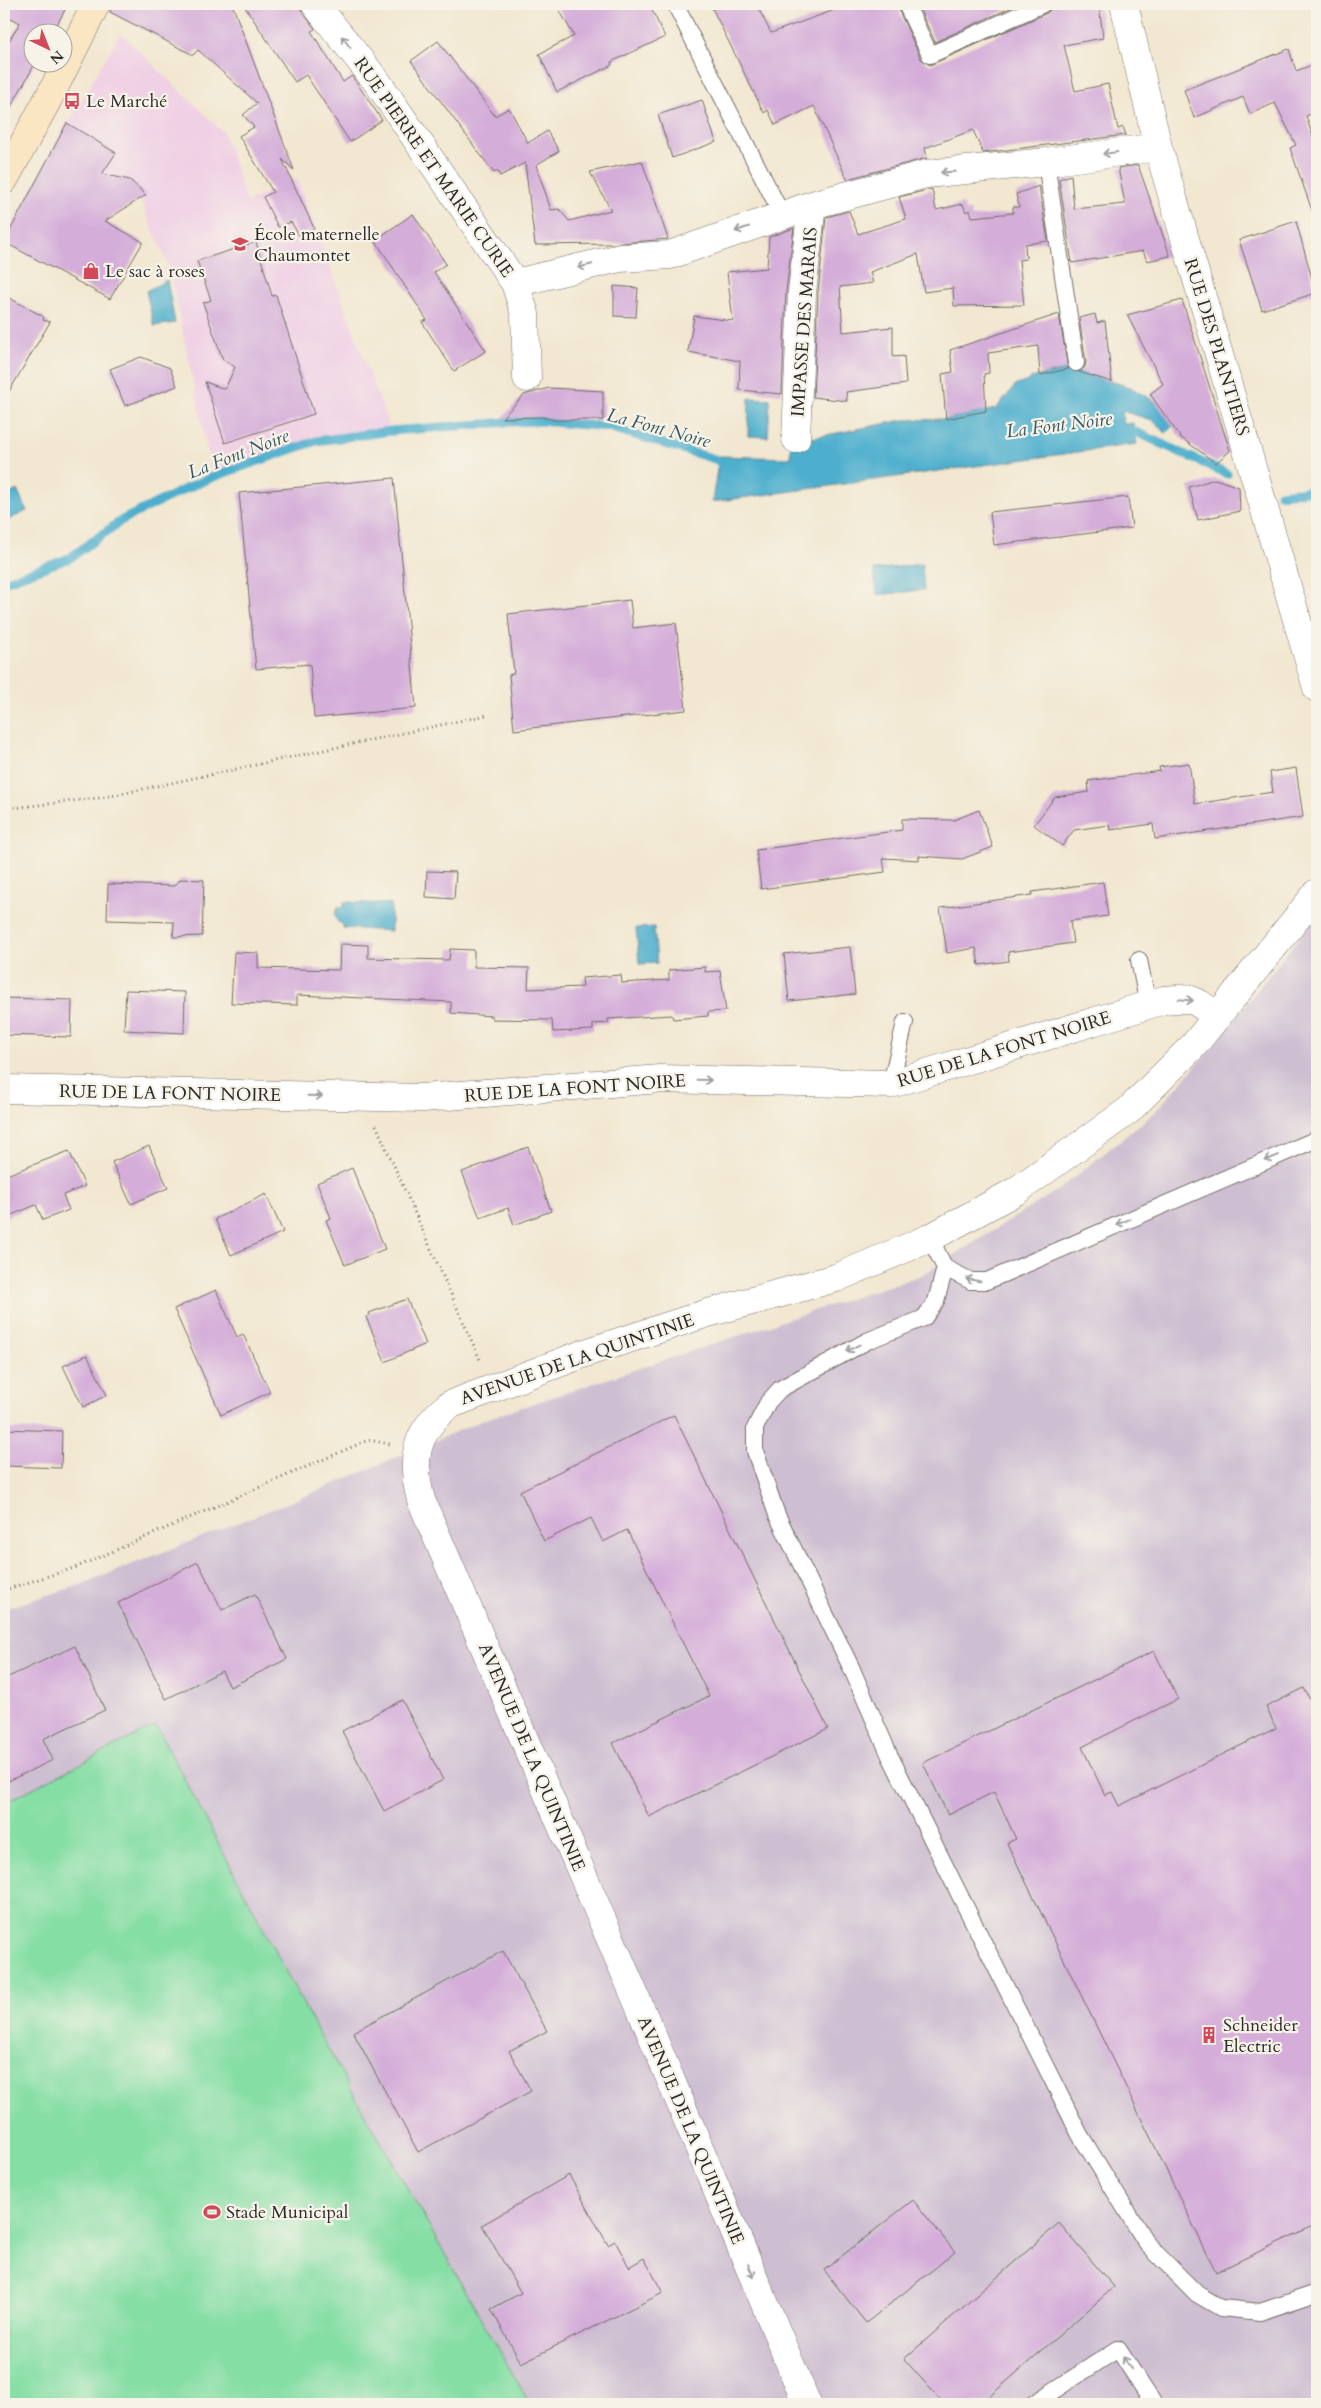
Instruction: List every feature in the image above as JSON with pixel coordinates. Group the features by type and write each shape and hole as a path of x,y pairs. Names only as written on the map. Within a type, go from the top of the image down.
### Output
{"main road":[{"path":"4,180 54,88 96,4"}],"street":[{"name":"RUE PIERRE ET MARIE CURIE","path":"315,4 378,83 515,283 620,258 670,255 812,205 926,174 1046,162 1158,147"},
{"name":"RUE DES PLANTIERS","path":"1124,4 1158,147 1317,688"},
{"name":"IMPASSE DES MARAIS","path":"796,439 802,292 812,205"},
{"path":"515,283 525,314 528,378"},
{"name":"AVENUE DE LA QUINTINIE","path":"807,2404 421,1500 414,1475 416,1448 432,1418 449,1405 588,1352 698,1316 836,1278 930,1238 1016,1191 1128,1112 1194,1045 1317,893"},
{"name":"RUE DE LA FONT NOIRE","path":"4,1089 424,1098 660,1079 891,1084 1164,1000 1188,998 1198,1002 1217,1017"}],"lane":[{"path":"675,4 782,215"},
{"path":"906,4 930,55 1043,4"},
{"path":"1046,162 1076,363"},
{"path":"1139,960 1148,1005"},
{"path":"891,1084 905,1022"},
{"path":"930,1238 945,1268 971,1281 987,1281 1317,1139"},
{"path":"945,1268 936,1301 924,1318 867,1341 780,1389 768,1402 755,1428 755,1451 777,1515 850,1665 890,1756 1076,2126 1147,2244 1197,2294 1221,2308 1260,2312 1317,2293"},
{"path":"1033,2404 1118,2349 1154,2404"}],"path":[{"path":"4,809 106,797 487,715"},
{"path":"363,1097 492,1387"},
{"path":"4,1590 77,1567 368,1440 416,1448"}],"shaded area":[{"name":"École maternelle Chaumontet","path":"120,33 223,132 247,202 297,179 391,431 316,441 213,477 169,267 140,199 105,221 89,197 41,172"},
{"path":"1317,915 1317,2404 530,2404 311,2019 156,1726 4,1803 4,1609 80,1585 308,1495 486,1419 922,1275 1061,1188 1153,1114 1210,1050"}],"green space":[{"name":"Stade Municipal","path":"156,1725 311,2019 530,2404 4,2404 4,1803"}],"water":[{"path":"167,280 175,323 154,326 146,291"},
{"path":"1069,369 1130,387 1156,402 1173,426 1166,433 1152,420 1122,411 1123,424 1133,423 1137,444 712,502 719,456 790,458 791,442 903,420 946,419 996,409 1016,385 1031,378"},
{"path":"749,398 770,399 768,437 748,436"},
{"path":"17,490 27,511 6,521 4,528 4,497"},
{"path":"922,564 924,590 877,595 874,570"},
{"path":"344,902 391,904 391,931 343,928 343,925 337,921 335,914 338,908 344,907"},
{"path":"654,927 657,963 639,964 636,928"}],"building":[{"path":"4,4 68,4 58,22 22,22 22,72 30,72 4,119 4,49 20,23 4,14"},
{"path":"112,4 232,4 294,170 282,159 314,228 299,235 291,222 278,227 263,197 273,192 239,136 254,127 243,115 257,103 198,50 193,55 110,12"},
{"path":"243,4 297,4 315,29 311,31 343,82 352,76 382,120 350,142 306,75 295,82"},
{"path":"556,4 649,4 665,37 611,62 612,65 557,92 539,54 574,36"},
{"path":"710,4 756,4 771,33 851,4 896,4 921,59 930,65 1047,13 1053,4 1099,4 1103,38 1064,45 1075,91 1108,84 1118,129 1123,127 1126,135 983,153 973,130 925,148 927,158 847,179 814,106 775,125 768,110 764,113"},
{"path":"917,4 1019,4 935,42"},
{"path":"438,41 495,116 509,108 528,143 547,131 559,151 536,165 551,210 559,209 569,221 611,210 590,172 642,161 668,239 610,244 535,245 525,163 500,176 498,171 494,173 411,61"},
{"path":"1289,49 1296,71 1317,63 1317,112 1306,116 1314,140 1317,138 1317,215 1314,216 1290,148 1296,145 1275,103 1250,114 1243,97 1194,118 1184,90"},
{"path":"702,100 716,142 672,158 658,115"},
{"path":"67,123 116,153 102,174 130,180 146,195 105,221 143,242 110,299 4,242"},
{"path":"1138,165 1170,256 1147,261 1143,251 1072,263 1059,179 1071,175 1074,209 1125,204 1118,168"},
{"path":"1039,186 1048,241 1025,244 1026,259 1019,260 1024,305 954,306 953,288 924,292 918,254 870,272 873,283 840,287 843,332 893,327 893,357 904,356 906,384 846,392 847,401 813,397 818,293 826,217 849,211 858,234 906,219 899,197 932,189 936,210 963,204 966,212 970,210 972,217 1013,213 1013,207 1019,207 1016,194"},
{"path":"413,214 446,264 434,272 486,351 454,371 422,322 427,320 375,240"},
{"path":"1296,221 1316,293 1262,310 1239,240"},
{"path":"794,228 786,291 782,394 739,390 740,361 688,352 694,316 733,321 727,272 767,268 769,237"},
{"path":"256,242 272,296 276,295 314,414 225,443 205,382 225,389 235,367 223,360 203,303 211,300 197,261"},
{"path":"614,286 638,288 636,317 614,316"},
{"path":"4,295 44,317 43,320 50,322 4,400"},
{"path":"1182,300 1230,451 1216,463 1180,437 1150,394 1163,384 1127,315"},
{"path":"1059,314 1068,369 1040,375 1038,346 988,353 989,373 984,374 986,411 946,419 942,374 953,372 950,350"},
{"path":"1095,314 1097,323 1105,321 1112,382 1079,372 1085,367 1086,362 1079,318"},
{"path":"141,357 170,368 177,386 125,406 110,369"},
{"path":"549,388 603,391 603,420 555,420 542,417 502,418 524,395"},
{"path":"394,478 416,708 314,718 310,664 256,669 239,493"},
{"path":"1215,479 1239,487 1240,511 1198,520 1189,487"},
{"path":"1128,497 1132,528 994,545 990,512"},
{"path":"630,600 633,628 676,623 686,710 514,730 509,675 514,673 508,614"},
{"path":"1189,763 1195,804 1273,792 1270,772 1296,768 1303,817 1155,839 1153,824 1110,830 1109,825 1074,830 1062,846 1034,825 1055,797 1089,792 1088,781 1160,771 1159,767"},
{"path":"979,810 993,847 962,859 919,856 919,860 883,858 885,872 761,889 756,850 902,830 902,819 954,820"},
{"path":"427,871 456,872 454,899 426,897"},
{"path":"181,879 204,880 202,936 173,937 174,922 107,920 108,884 174,886"},
{"path":"1103,882 1108,916 1070,921 1073,943 1008,952 1009,961 979,965 976,948 947,953 940,908 1032,895 1032,892"},
{"path":"340,944 368,945 368,958 449,960 450,949 474,950 474,967 529,968 528,989 583,987 582,978 621,975 622,983 669,980 669,970 705,967 705,972 720,971 726,1011 708,1012 708,1016 673,1019 672,1015 608,1019 608,1023 593,1024 593,1030 553,1032 552,1020 492,1019 492,1016 451,1013 451,1002 297,995 297,1005 231,1003 234,952 258,953 258,968 339,970"},
{"path":"850,947 855,994 789,1001 784,954"},
{"path":"126,990 185,992 184,1033 124,1030"},
{"path":"4,998 72,1000 71,1037 4,1035"},
{"path":"149,1146 168,1188 131,1204 112,1162"},
{"path":"528,1147 551,1211 514,1225 508,1208 480,1218 462,1172"},
{"path":"69,1151 85,1186 63,1195 69,1210 43,1220 36,1205 4,1218 4,1176"},
{"path":"352,1168 385,1249 345,1265 326,1220 331,1218 317,1183"},
{"path":"266,1194 283,1232 231,1255 215,1219"},
{"path":"216,1290 237,1337 243,1334 270,1392 221,1415 174,1309"},
{"path":"407,1299 426,1344 385,1362 366,1317 370,1315 369,1313"},
{"path":"87,1355 107,1395 83,1407 63,1366"},
{"path":"674,1415 828,1729 649,1817 613,1743 709,1696 627,1530 603,1542 591,1518 544,1541 520,1491"},
{"path":"4,1429 62,1431 61,1468 4,1466"},
{"path":"198,1562 222,1610 255,1594 287,1659 230,1687 222,1671 166,1699 118,1603"},
{"path":"75,1646 105,1710 43,1739 53,1760 4,1783 4,1679"},
{"name":"Schneider Electric","path":"1154,1651 1178,1699 1082,1747 1105,1795 1112,1792 1119,1806 1276,1728 1266,1707 1304,1688 1317,1714 1317,2224 1216,2272 1007,1843 1016,1839 994,1792 948,1815 923,1763"},
{"path":"402,1700 443,1780 384,1811 342,1731"},
{"path":"503,1951 547,2031 509,2051 531,2091 418,2152 353,2032"},
{"path":"569,2175 608,2245 615,2241 629,2267 644,2258 663,2293 521,2363 491,2309 521,2293 482,2225"},
{"path":"913,2200 955,2252 866,2323 824,2270"},
{"path":"1059,2223 1114,2287 981,2404 944,2404 904,2359"}],"waterway":[{"name":"La Font Noire","path":"4,582 70,558 122,520 185,489 213,477 316,441 391,431 540,421 608,427 718,460 724,468"},
{"name":"La Font Noire","path":"1124,433 1134,431 1227,474"},
{"name":"La Font Noire","path":"1280,494 1317,490"}],"place":[{"name":"Le Marché","path":"72,101"},
{"name":"École maternelle Chaumontet","path":"240,244"},
{"name":"Le sac à roses","path":"91,271"},
{"name":"Schneider Electric","path":"1209,2035"},
{"name":"Stade Municipal","path":"212,2212"}]}
